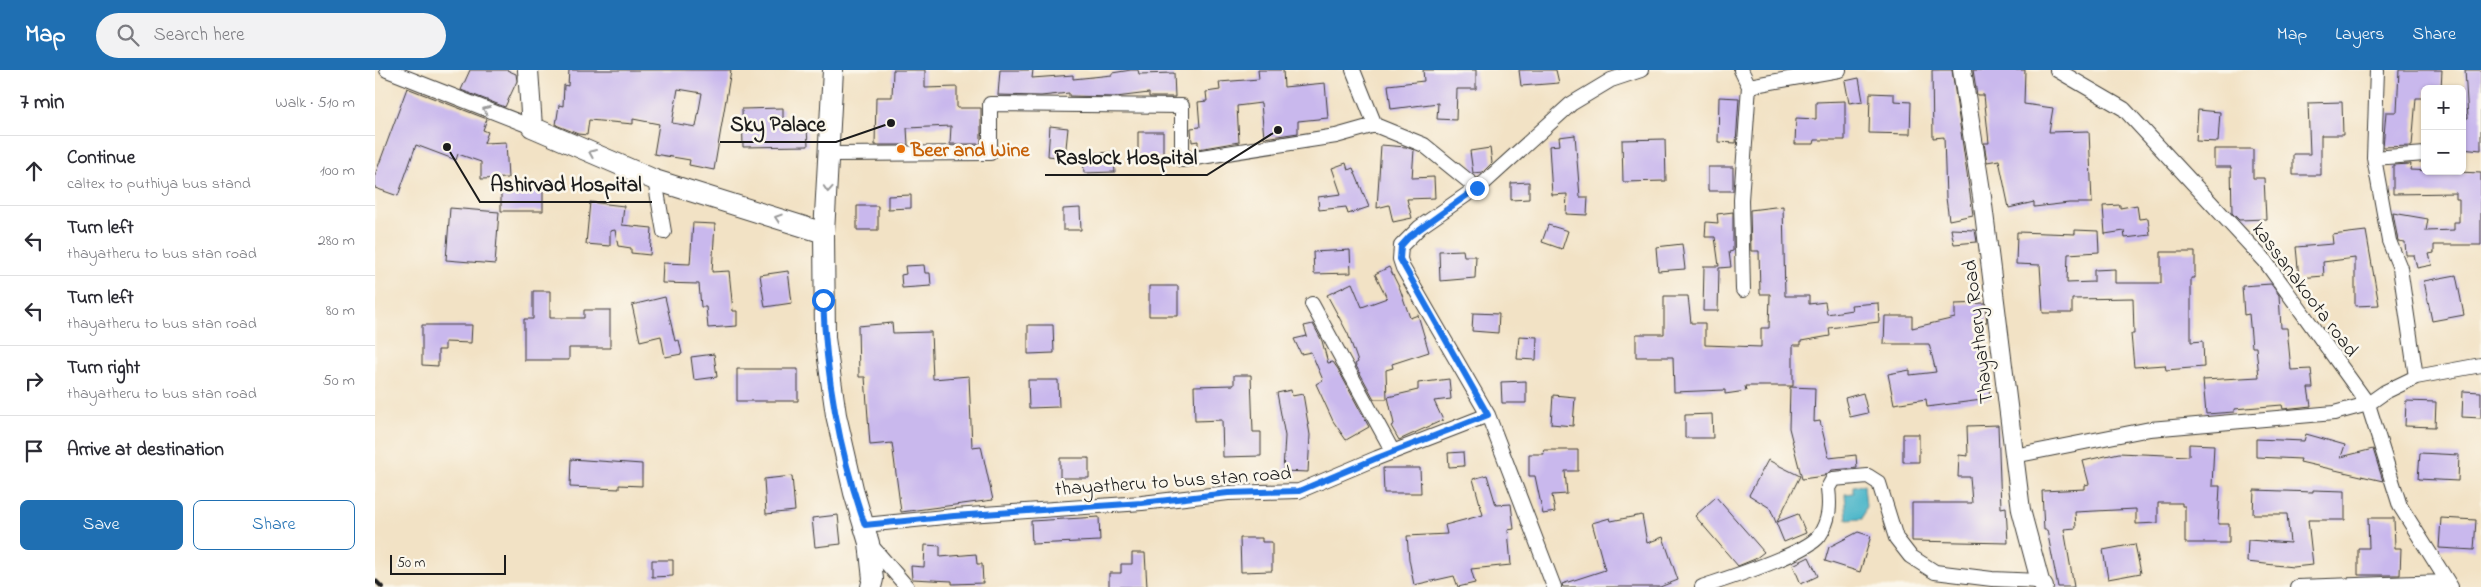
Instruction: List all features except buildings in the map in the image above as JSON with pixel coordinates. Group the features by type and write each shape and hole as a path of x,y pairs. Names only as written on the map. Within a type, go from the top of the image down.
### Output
{"main road":[{"path":"528,70 532,128 655,180 824,233"},
{"path":"833,70 830,154 824,233 824,329 836,415 854,492 867,534 875,584"}],"street":[{"path":"387,70 532,128"},
{"path":"1353,70 1375,125"},
{"path":"1554,587 1488,415 1400,259 1401,246 1410,236 1477,188 1571,104 1611,80 1641,70"},
{"path":"1741,70 1749,86 1741,200 1743,290"},
{"path":"1749,86 1819,72 1839,70"},
{"name":"Thayathery Road","path":"1962,70 1982,197 2021,510 2042,584"},
{"name":"kassanakoota road","path":"2057,70 2125,109 2265,261 2368,404 2399,506 2449,584"},
{"path":"2377,70 2374,158 2389,242 2400,268 2417,377"},
{"path":"830,154 990,153 990,104 1182,106 1182,160 1336,136 1375,125 1424,145 1477,188"},
{"path":"2374,158 2421,154"},
{"path":"655,180 664,232"},
{"path":"1312,304 1393,452"},
{"path":"2014,456 2150,429 2334,414 2368,404 2385,392 2417,377 2481,365"},
{"name":"thayatheru to bus stan road","path":"867,534 954,516 1142,503 1228,493 1299,491 1488,415"},
{"path":"1702,587 1762,566 1819,537 1831,508 1828,488 1833,479 1868,476 1879,483 1896,538 1910,556 1935,572 2042,584"},
{"path":"867,534 907,587"},
{"path":"2297,587 2449,584"}],"water":[{"path":"1864,485 1866,506 1862,519 1847,520 1845,494 1853,493 1853,486"}],"railway":[{"path":"375,580 382,587"}],"place":[{"name":"Sky Palace","path":"891,123"},
{"name":"Raslock Hospital","path":"1278,130"},
{"name":"Ashirvad Hospital","path":"447,147"},
{"name":"Beer and Wine","path":"901,149"}],"route":[{"path":"823,300 825,338 836,415 854,492 865,525 954,516 1142,503 1228,493 1299,491 1377,458 1488,415 1403,268 1400,259 1401,246 1410,236 1477,188"}]}
